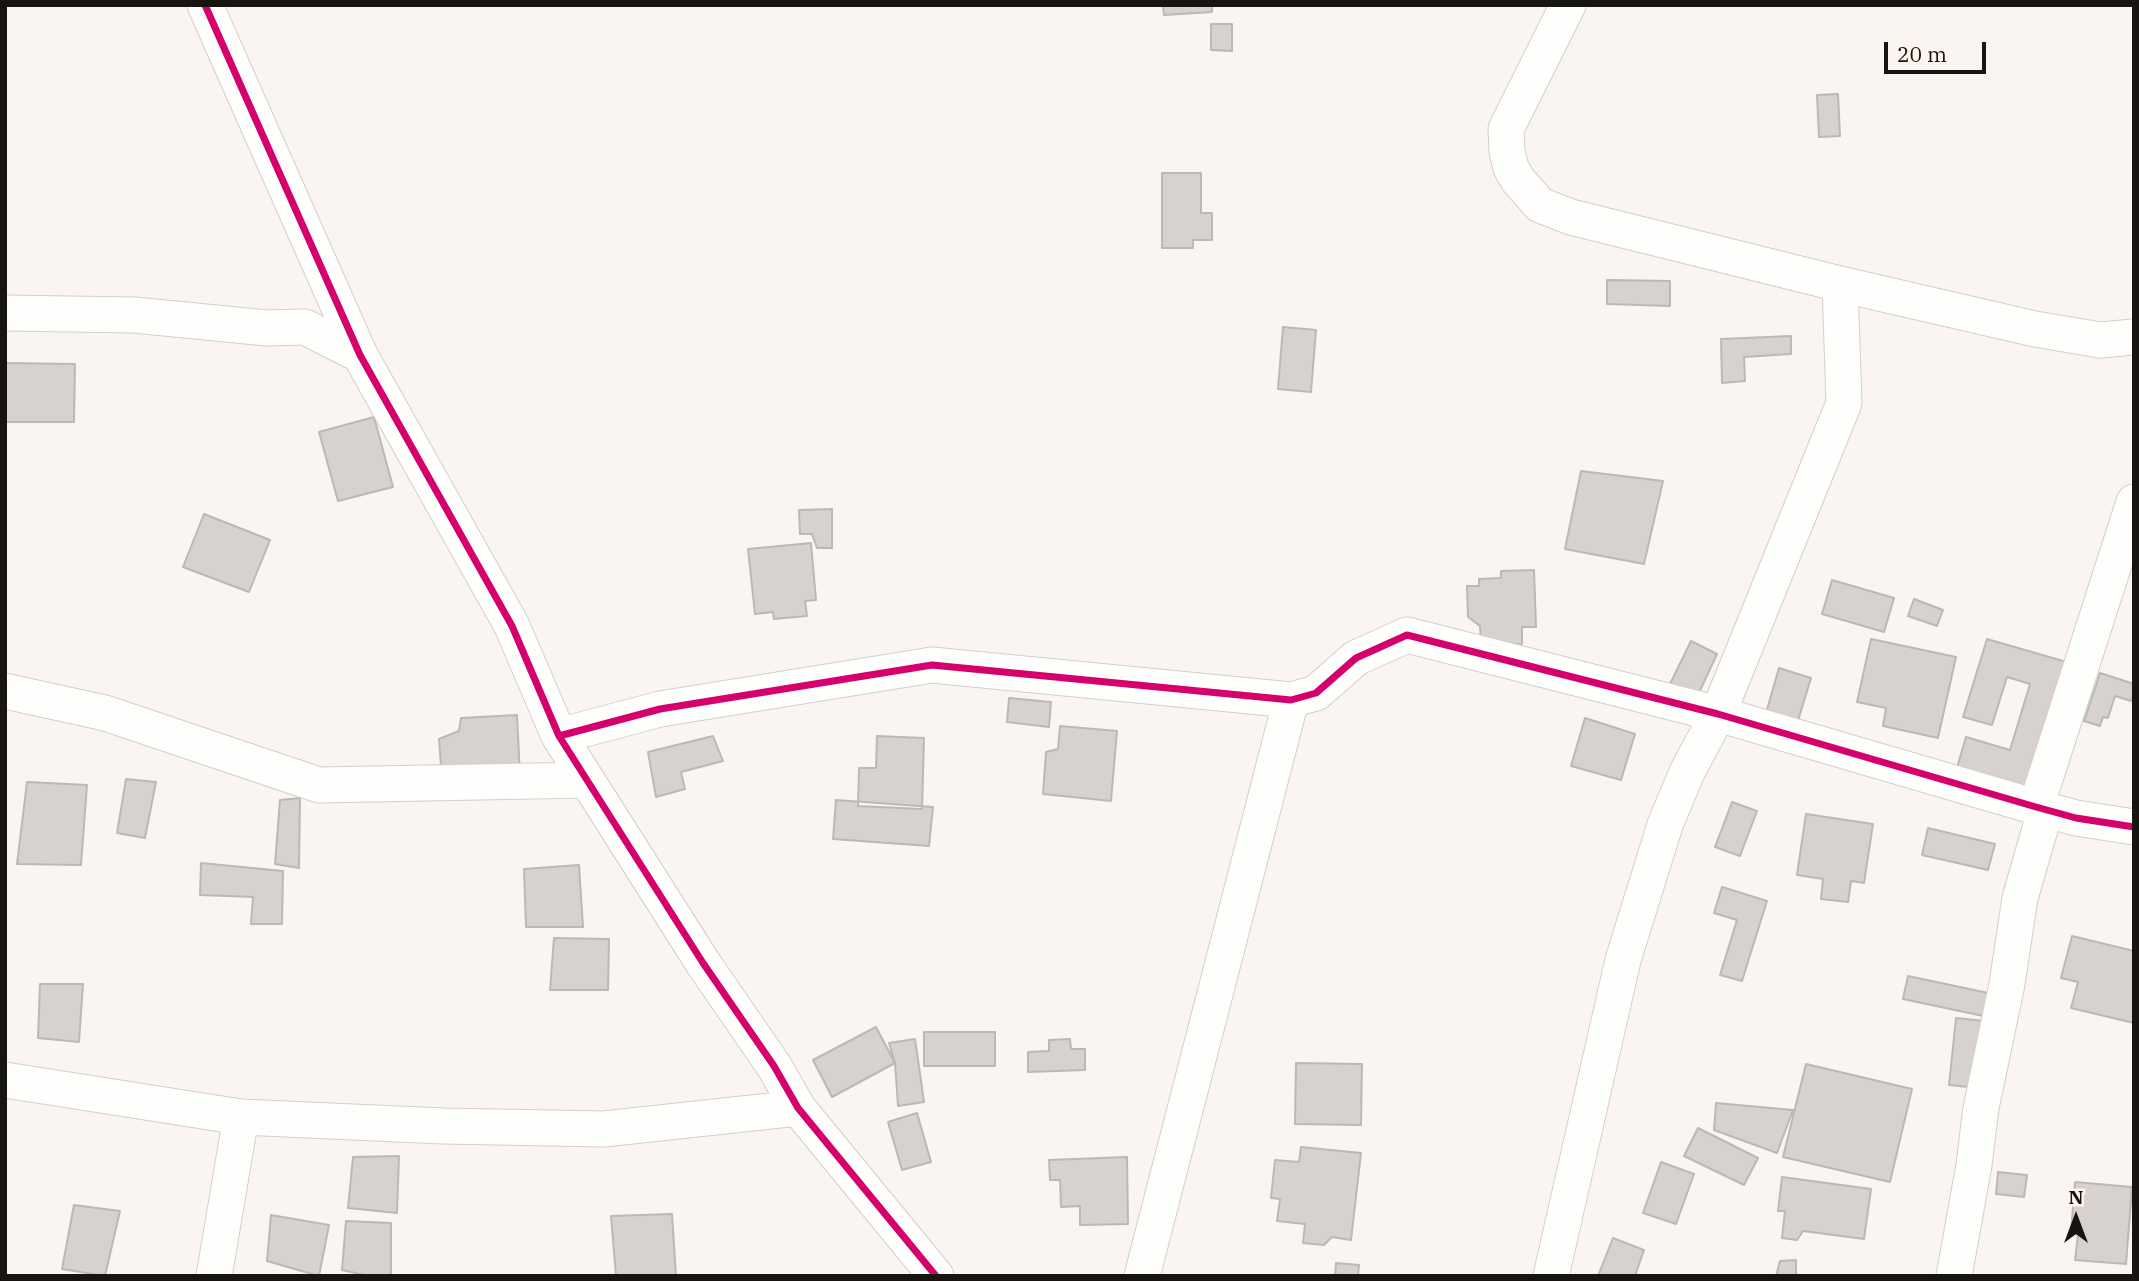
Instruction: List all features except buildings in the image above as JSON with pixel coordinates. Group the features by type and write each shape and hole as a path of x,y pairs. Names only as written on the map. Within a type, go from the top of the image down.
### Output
{"street":[{"path":"205,5 360,355 512,626 559,736 703,963 774,1066 798,1108 936,1276"},
{"path":"1567,5 1506,129 1511,168 1540,205 1571,217 2035,329 2100,340 2134,337"},
{"path":"1551,1276 1623,960 1665,825 1687,772 1718,714 1844,403 1840,284"},
{"path":"5,313 134,314 267,328 305,327 360,355"},
{"path":"1954,1276 1974,1165 1981,1108 2007,984 2020,898 2040,829 2039,808 2134,502"},
{"path":"559,736 660,709 932,665 1291,701 1316,693 1356,658 1407,635 1718,714 2076,818 2134,827"},
{"path":"5,691 105,713 319,785 587,780"},
{"path":"1142,1276 1291,701"},
{"path":"5,1080 242,1117 443,1126 604,1129 798,1108"},
{"path":"214,1276 242,1117"}],"cycle path":[{"path":"205,5 360,355 512,626 559,736 703,963 774,1066 798,1108 936,1276"},
{"path":"559,736 660,709 932,665 1291,700 1316,693 1356,658 1407,635 1718,714 2076,818 2134,827"}]}
